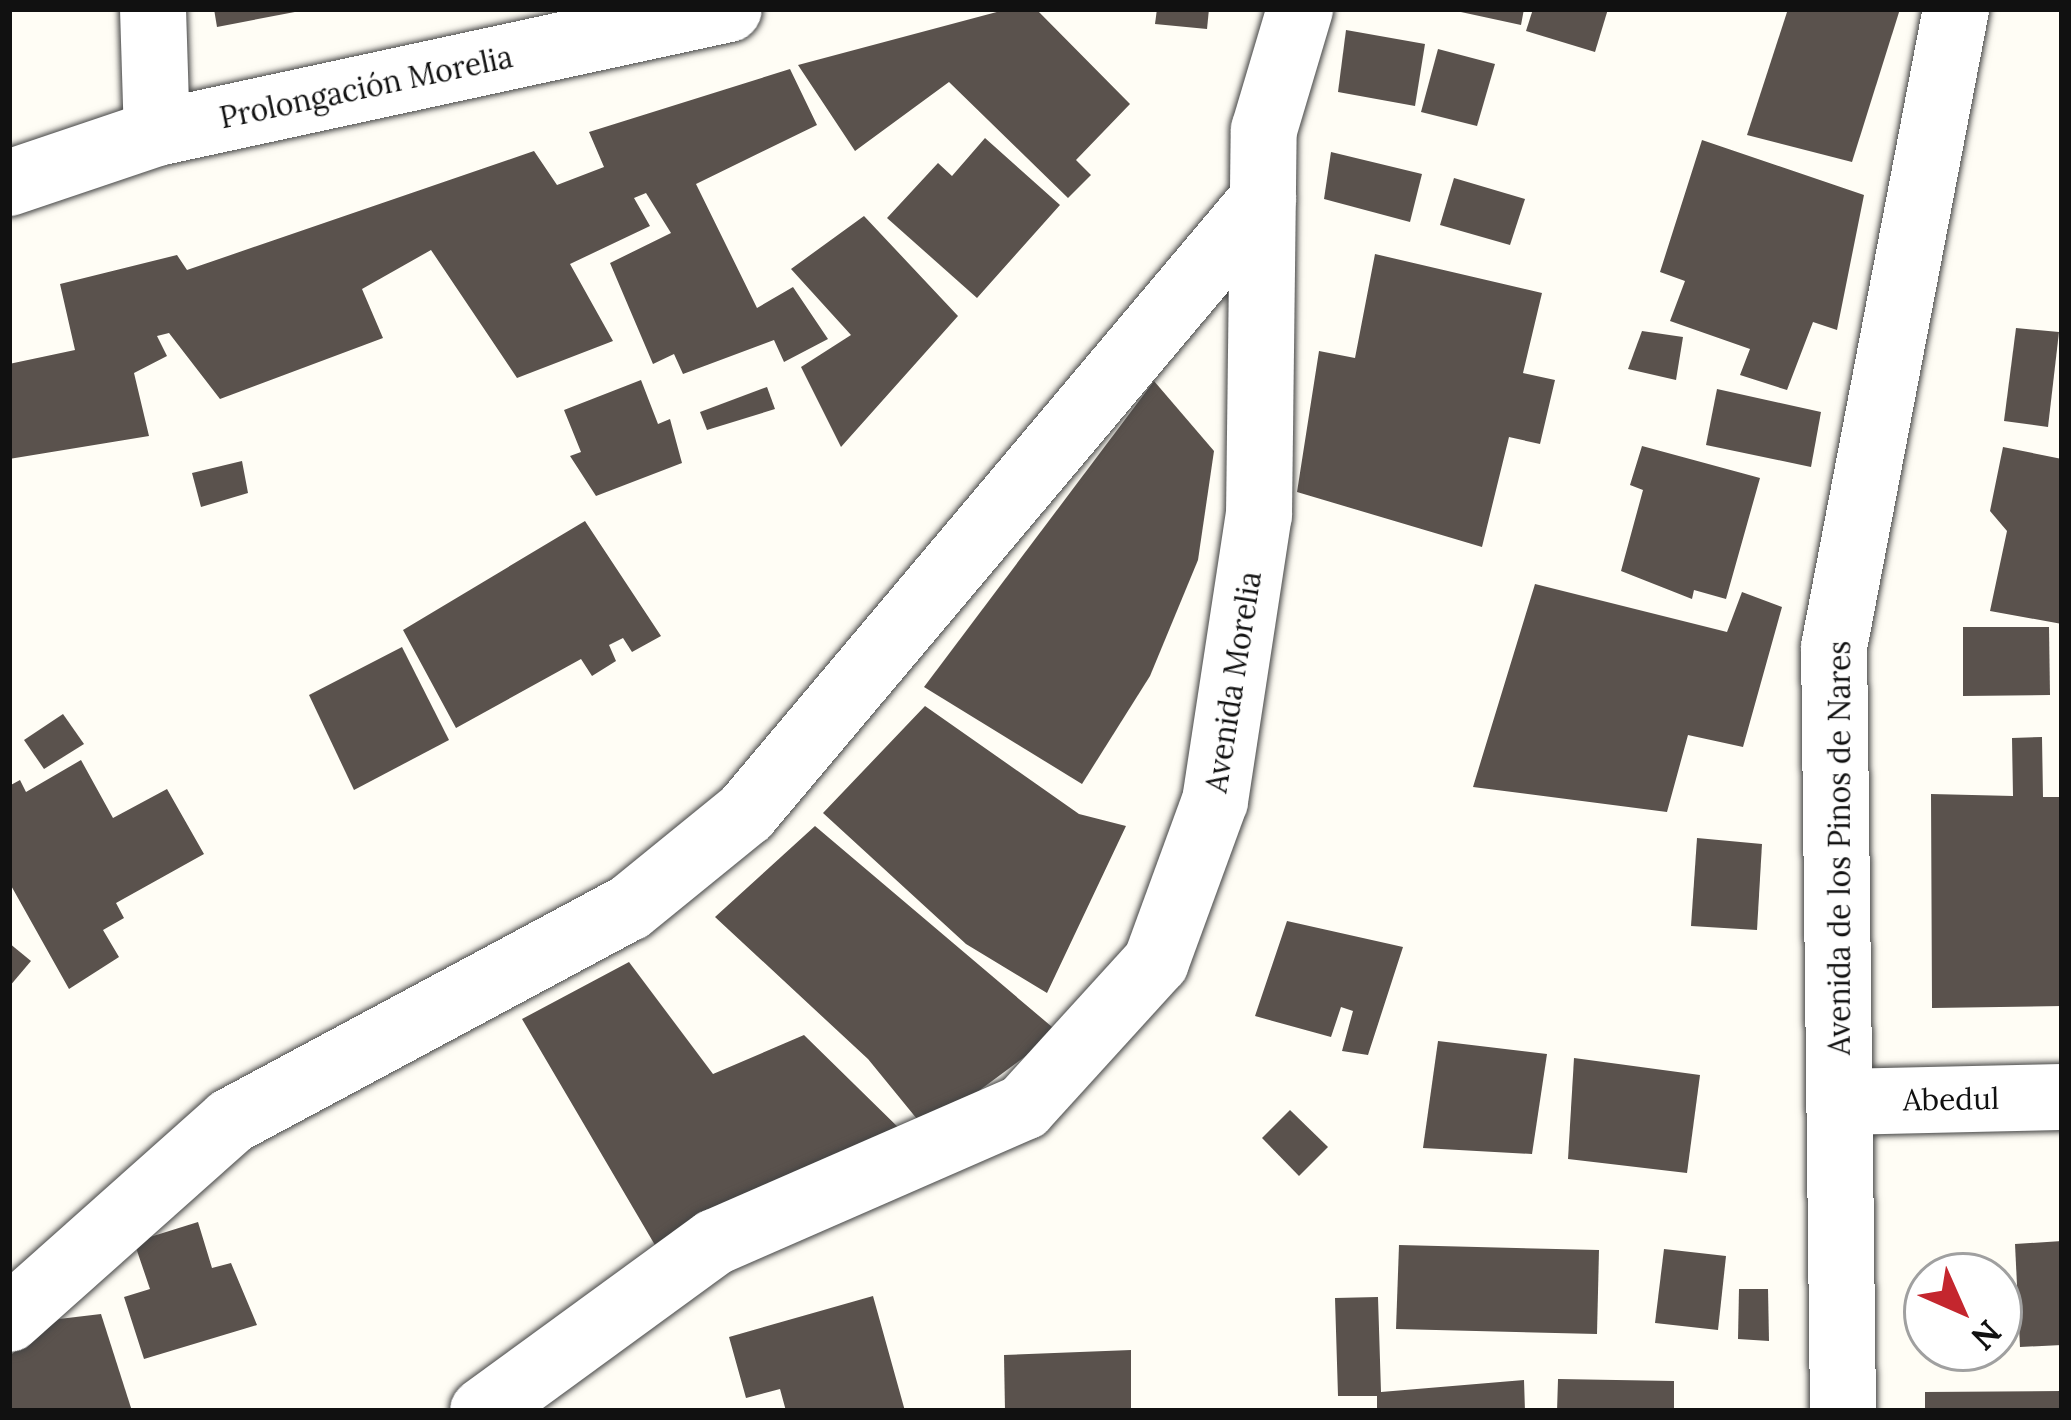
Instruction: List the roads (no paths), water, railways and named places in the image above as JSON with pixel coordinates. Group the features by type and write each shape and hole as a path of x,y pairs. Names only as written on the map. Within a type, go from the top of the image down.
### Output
{"street":[{"path":"153,9 157,133"},
{"name":"Prolongación Morelia","path":"9,183 157,133 729,9"},
{"name":"Avenida Morelia","path":"483,1411 715,1243 1024,1107 1156,962 1215,801 1259,515 1264,130 1300,9"},
{"name":"Avenida de los Pinos de Nares","path":"1844,1411 1834,647 1956,9"},
{"path":"9,1319 231,1121 629,908 746,813 1263,199"},
{"name":"Abedul","path":"1840,1102 2062,1097"}]}
